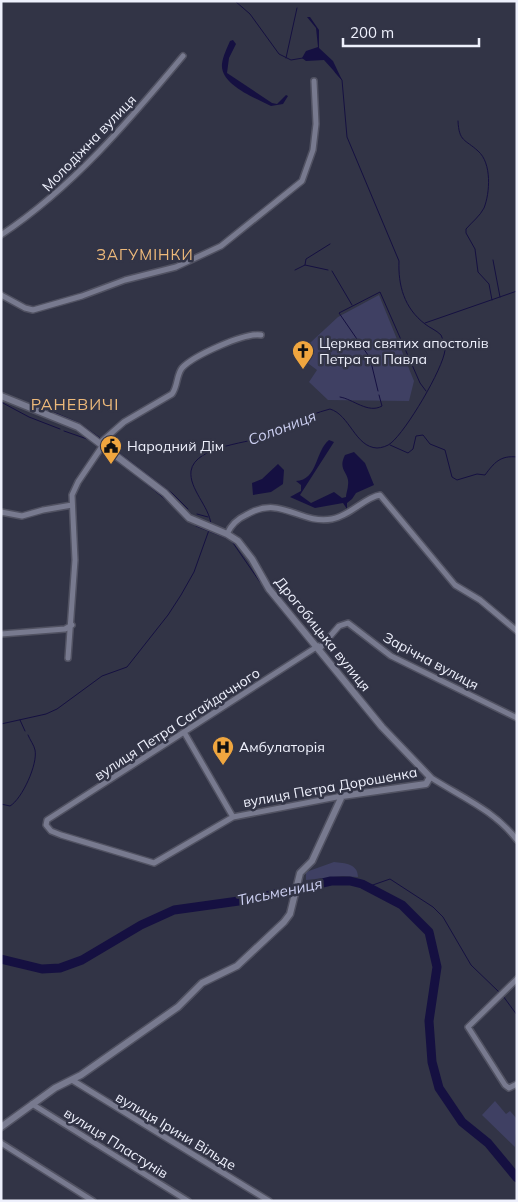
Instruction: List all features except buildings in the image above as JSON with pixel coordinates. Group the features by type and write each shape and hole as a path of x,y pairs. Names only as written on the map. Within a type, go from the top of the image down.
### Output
{"street":[{"name":"Молодіжна вулиця","path":"1,235 44,205 85,167 183,56"},
{"path":"1,295 29,311 36,310 125,280 176,267 221,246 302,181 313,150 316,124 314,81"},
{"path":"68,658 72,625 75,560 72,505 75,487 102,444 124,422 172,394 179,373 187,364 230,342 261,335"},
{"name":"Дрогобицька вулиця","path":"1,396 28,409 65,421 102,444 165,493 186,516 227,534 242,546 269,589 319,647 382,727 430,777 485,810 500,821 517,840"},
{"path":"227,534 238,520 260,508 280,507 314,519 329,520 349,513 380,495 455,585 480,600 517,631"},
{"path":"1,512 22,516 72,505"},
{"name":"Зарічна вулиця","path":"319,647 339,626 348,623 391,656 517,718"},
{"path":"1,634 65,629 72,625"},
{"name":"вулиця Петра Сагайдачного","path":"47,820 319,647"},
{"path":"184,732 233,817"},
{"name":"вулиця Петра Дорошенка","path":"47,820 46,827 61,836 154,863 233,817 342,796 426,784 430,777"},
{"path":"1,1127 55,1088 72,1080 178,1007 202,983 237,966 290,914 298,877 312,861 342,796"},
{"path":"517,979 468,1028 505,1085 509,1088 517,1084"},
{"name":"вулиця Ірини Вільде","path":"72,1080 269,1201"},
{"name":"вулиця Пластунів","path":"32,1104 188,1201"},
{"path":"1,1142 93,1201"}],"shaded area":[{"path":"307,17 310,17 319,30 319,48 333,61 342,80 324,60 306,61 302,58 306,51 318,47 316,28"},
{"path":"233,40 236,44 229,58 227,73 272,103 277,104 286,95 288,96 283,104 271,106 240,90 227,78 223,72 222,64 230,41"},
{"path":"379,295 414,381 409,401 328,400 309,382 317,370 297,355 338,317"},
{"path":"329,440 334,442 300,495 311,503 334,492 342,498 346,497 348,481 342,465 345,455 354,452 365,463 374,485 356,493 347,503 347,509 343,503 315,508 290,497 301,491 301,485 296,481 308,476 324,445"},
{"path":"278,464 284,470 283,484 271,492 253,495 252,483 262,479"},
{"path":"334,862 353,867 356,869 358,877 343,876 306,880 306,872"},
{"path":"495,1101 506,1114 510,1111 517,1119 515,1147 482,1115"}],"waterway":[{"name":"Солониця","path":"235,1 250,14 279,54 291,60 303,58"},
{"path":"286,58 297,8"},
{"name":"Солониця","path":"211,524 207,511 191,478 191,471 195,462 203,456 225,446 271,435 291,423 330,409 343,417 358,437 369,446 377,448 386,446 398,436 414,413 431,385 443,359 445,348 441,335 418,318 404,296 401,287 399,261 347,137 342,80 335,72"},
{"path":"458,121 461,137 483,156 488,170 488,194 484,208 466,229 466,233 475,249 478,272 489,284 492,300"},
{"path":"305,265 306,259 330,244"},
{"path":"493,260 500,297"},
{"path":"295,270 305,265 328,270"},
{"path":"332,271 352,305"},
{"path":"425,323 517,291"},
{"path":"378,391 370,358 339,313 380,292 420,383 426,391"},
{"path":"1,392 10,396"},
{"path":"340,397 366,407 377,408 382,406 379,395"},
{"path":"1,402 29,417 60,429"},
{"path":"41,409 46,410"},
{"path":"53,412 79,423 100,438"},
{"path":"64,431 90,440"},
{"path":"390,445 408,453 413,449 416,436 423,435 430,444 445,450 452,477 457,480 477,474 485,475 498,461 506,457 517,457"},
{"path":"106,443 173,494 188,509"},
{"path":"120,463 139,478"},
{"path":"143,481 171,504"},
{"path":"197,514 208,517"},
{"path":"196,526 231,540 260,582"},
{"name":"Солониця","path":"1,724 46,714 57,709 102,676 127,667 168,615 181,595 194,572 209,530"},
{"path":"20,720 25,731"},
{"path":"1,804 10,806 15,802 32,772 35,750 28,735"},
{"path":"367,887 390,879 433,907 443,917 471,965 499,992"},
{"name":"Тисьмениця","path":"1,959 42,969 60,968 82,960 141,925 174,910 253,899 331,881 350,881 362,884 402,905 429,932 437,967 429,1021 432,1062 439,1088 462,1122 488,1143 517,1178"},
{"path":"503,996 517,1015"}],"place":[{"name":"Церква святих апостолів Петра та Павла","path":"303,370"},
{"name":"Народний Дім","path":"111,465"},
{"name":"Амбулаторія","path":"223,766"}],"district":[{"name":"ЗАГУМІНКИ","path":"145,255"},
{"name":"РАНЕВИЧІ","path":"75,404"}]}
